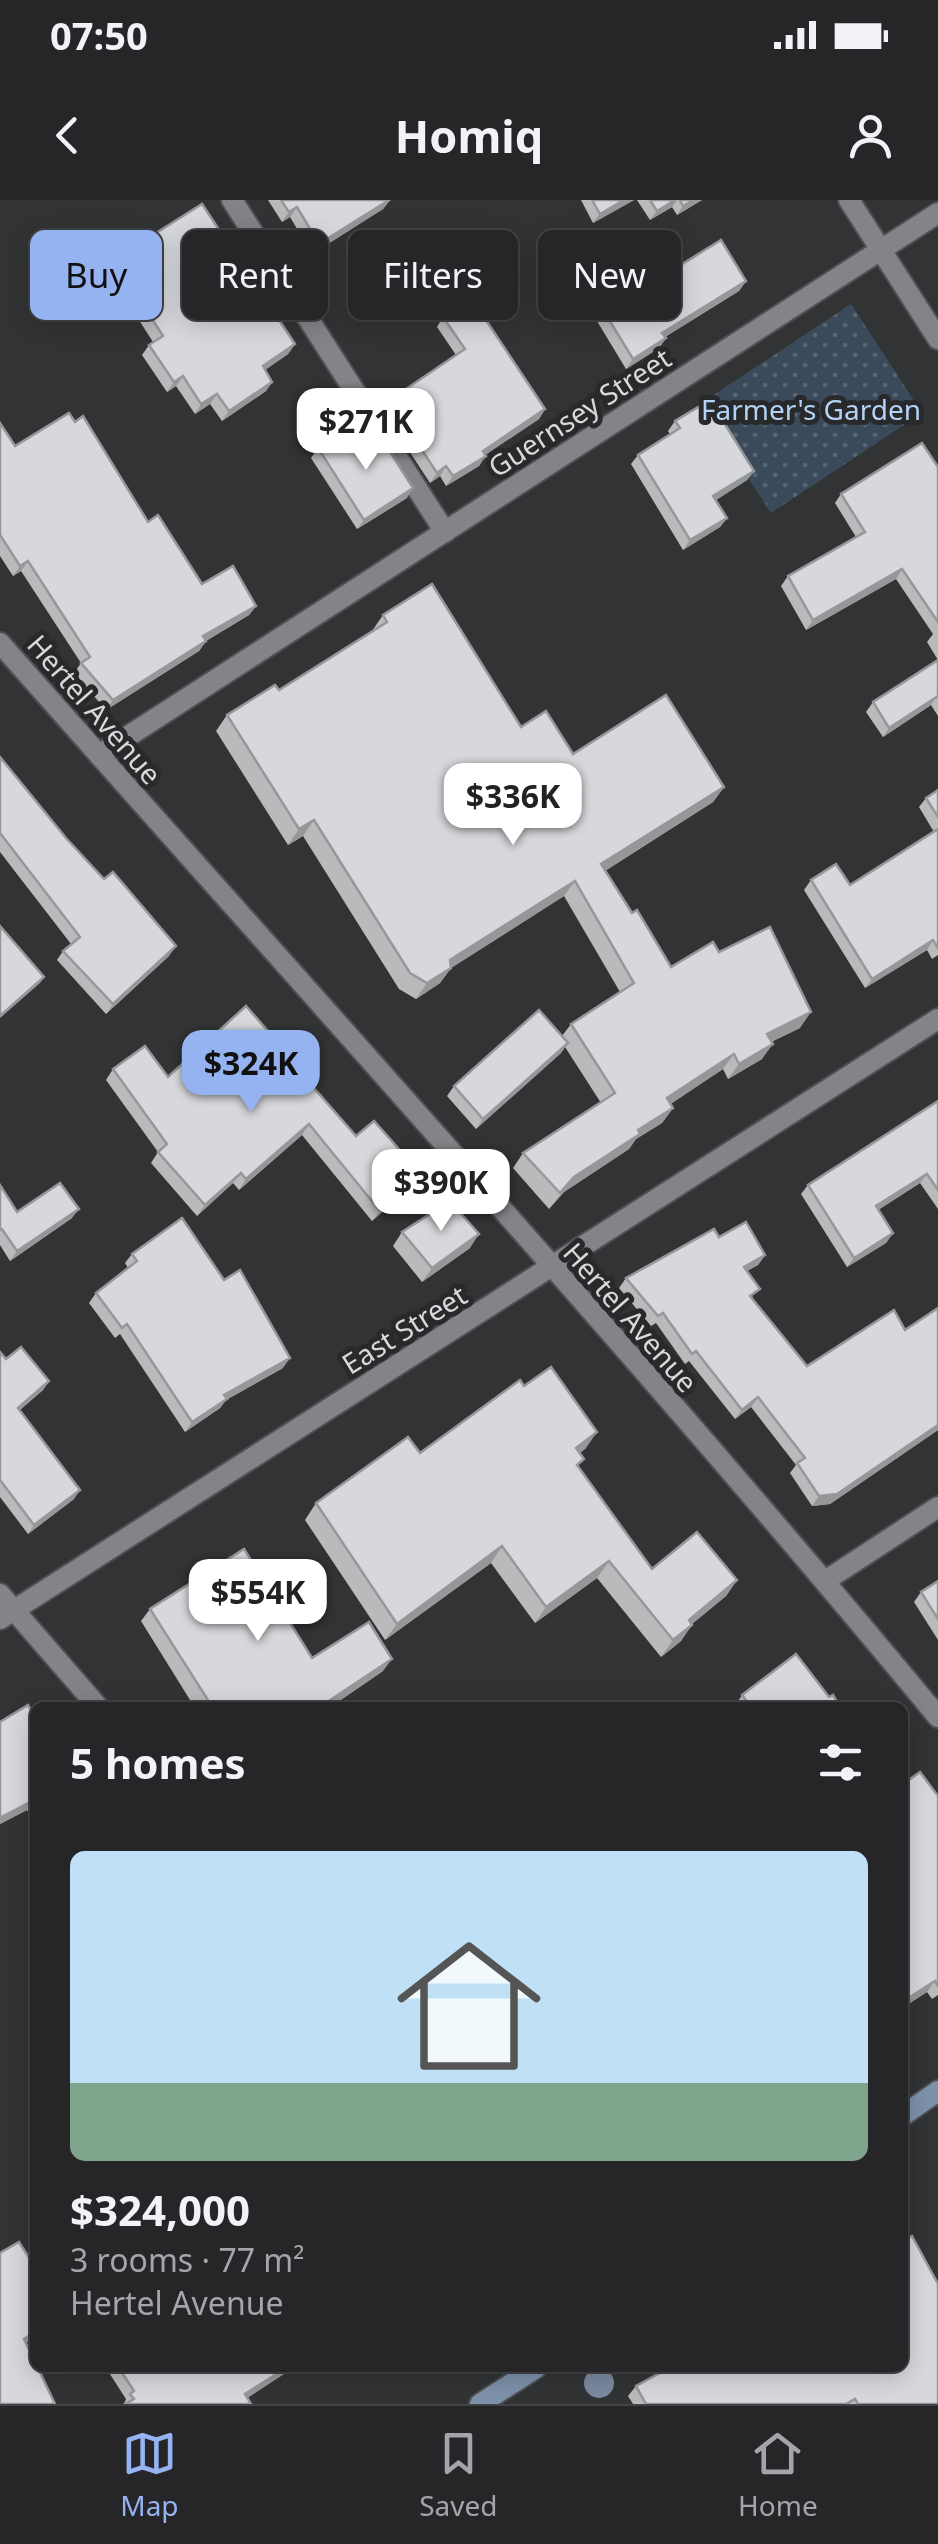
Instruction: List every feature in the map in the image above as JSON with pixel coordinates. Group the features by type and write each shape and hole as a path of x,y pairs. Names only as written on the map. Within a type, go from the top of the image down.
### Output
{"main road":[{"path":"908,2112 938,2092"},
{"path":"480,2404 530,2372"}],"street":[{"path":"232,200 445,532"},
{"path":"849,200 938,338"},
{"name":"Guernsey Street","path":"99,755 938,213"},
{"name":"Hertel Avenue","path":"0,643 552,1268 938,1717"},
{"name":"East Street","path":"5,1608 552,1268 938,1019"},
{"path":"825,1581 938,1508"},
{"path":"5,1608 93,1702"}],"green space":[{"name":"Farmer's Garden","path":"851,304 922,413 771,513 700,404"}],"building":[{"path":"281,200 389,200 328,238 328,230 311,230 297,207 289,212"},
{"path":"592,200 624,200 600,214"},
{"path":"650,200 675,200 657,211"},
{"path":"202,204 219,230 182,230 182,320 279,320 295,344 263,366 272,382 229,411 217,394 201,404 183,376 174,382 149,345 163,336 153,320 162,320 161,230"},
{"path":"721,240 746,281 662,333 666,338 633,359 609,320 681,320 681,265"},
{"path":"445,320 486,320 545,409 483,451 486,456 453,476 446,466 437,473 403,421 413,414 400,393 465,349"},
{"path":"710,400 754,471 713,496 727,518 690,540 638,455 680,428 675,421"},
{"path":"69,413 75,422 83,416 148,522 158,515 202,584 233,566 256,606 203,636 206,641 113,700 81,663 90,657 28,561 20,566 0,535 0,423 15,446"},
{"path":"346,430 358,451 380,436 413,488 364,520 318,448"},
{"path":"922,443 938,467 938,622 902,569 813,620 788,576 865,532 841,494"},
{"path":"432,584 521,727 546,711 573,754 666,695 724,787 601,864 632,913 637,910 671,967 713,942 719,952 770,927 811,1012 767,1034 773,1044 739,1064 734,1054 667,1098 673,1108 574,1177 560,1193 523,1153 615,1093 571,1024 634,983 575,881 450,960 451,968 427,983 410,973 314,820 299,829 227,715 275,685 279,690 387,622 383,615"},
{"path":"938,660 938,696 889,728 873,702"},
{"path":"0,757 104,879 113,872 176,946 113,1004 63,951 80,937 0,833"},
{"path":"938,790 938,817 926,798"},
{"path":"938,829 938,948 933,940 872,979 811,880 836,864 850,885"},
{"path":"0,926 44,977 0,1016"},
{"path":"246,1006 356,1136 374,1121 421,1174 380,1211 309,1124 246,1179 241,1173 205,1205 158,1152 167,1144 113,1069 145,1046 168,1077"},
{"path":"539,1010 568,1043 483,1119 454,1086"},
{"path":"938,1101 938,1190 927,1174 876,1206 893,1233 854,1258 808,1185"},
{"path":"60,1183 79,1209 17,1251 0,1230 0,1185 17,1212"},
{"path":"450,1201 479,1234 432,1268 402,1232"},
{"path":"182,1218 224,1280 240,1270 290,1358 224,1395 227,1399 192,1422 127,1324 122,1328 96,1293 137,1261 132,1254"},
{"path":"746,1222 765,1255 744,1267 760,1289 750,1296 807,1366 894,1310 905,1330 938,1308 938,1425 837,1494 819,1496 797,1463 805,1458 758,1397 742,1410 696,1351 692,1354 663,1313 658,1316 626,1278 714,1229 719,1237"},
{"path":"21,1347 49,1381 18,1408 80,1490 34,1525 0,1480 0,1352 6,1359"},
{"path":"551,1367 597,1432 576,1448 584,1459 577,1465 652,1569 697,1532 737,1580 689,1620 692,1625 673,1640 609,1561 546,1607 502,1546 397,1624 316,1503 408,1437 420,1453 520,1380 524,1386"},
{"path":"244,1549 312,1658 369,1622 392,1659 328,1702 209,1702 150,1609"},
{"path":"938,1581 938,1619 921,1592"},
{"path":"796,1654 829,1697 833,1695 837,1702 747,1702 742,1695"},
{"path":"28,1705 30,1708 30,1802 0,1818 0,1722"},
{"path":"920,1772 938,1796 938,1986 935,1981 908,1998 908,1781"},
{"path":"912,2236 938,2284 938,2404 858,2404 855,2399 846,2404 646,2404 636,2386 662,2372 908,2372 908,2238"},
{"path":"19,2242 30,2259 30,2335 24,2339 30,2352 30,2372 40,2372 55,2404 0,2404 0,2253"},
{"path":"122,2372 280,2372 245,2394 251,2404 125,2404 134,2399 130,2394 134,2391"}]}
